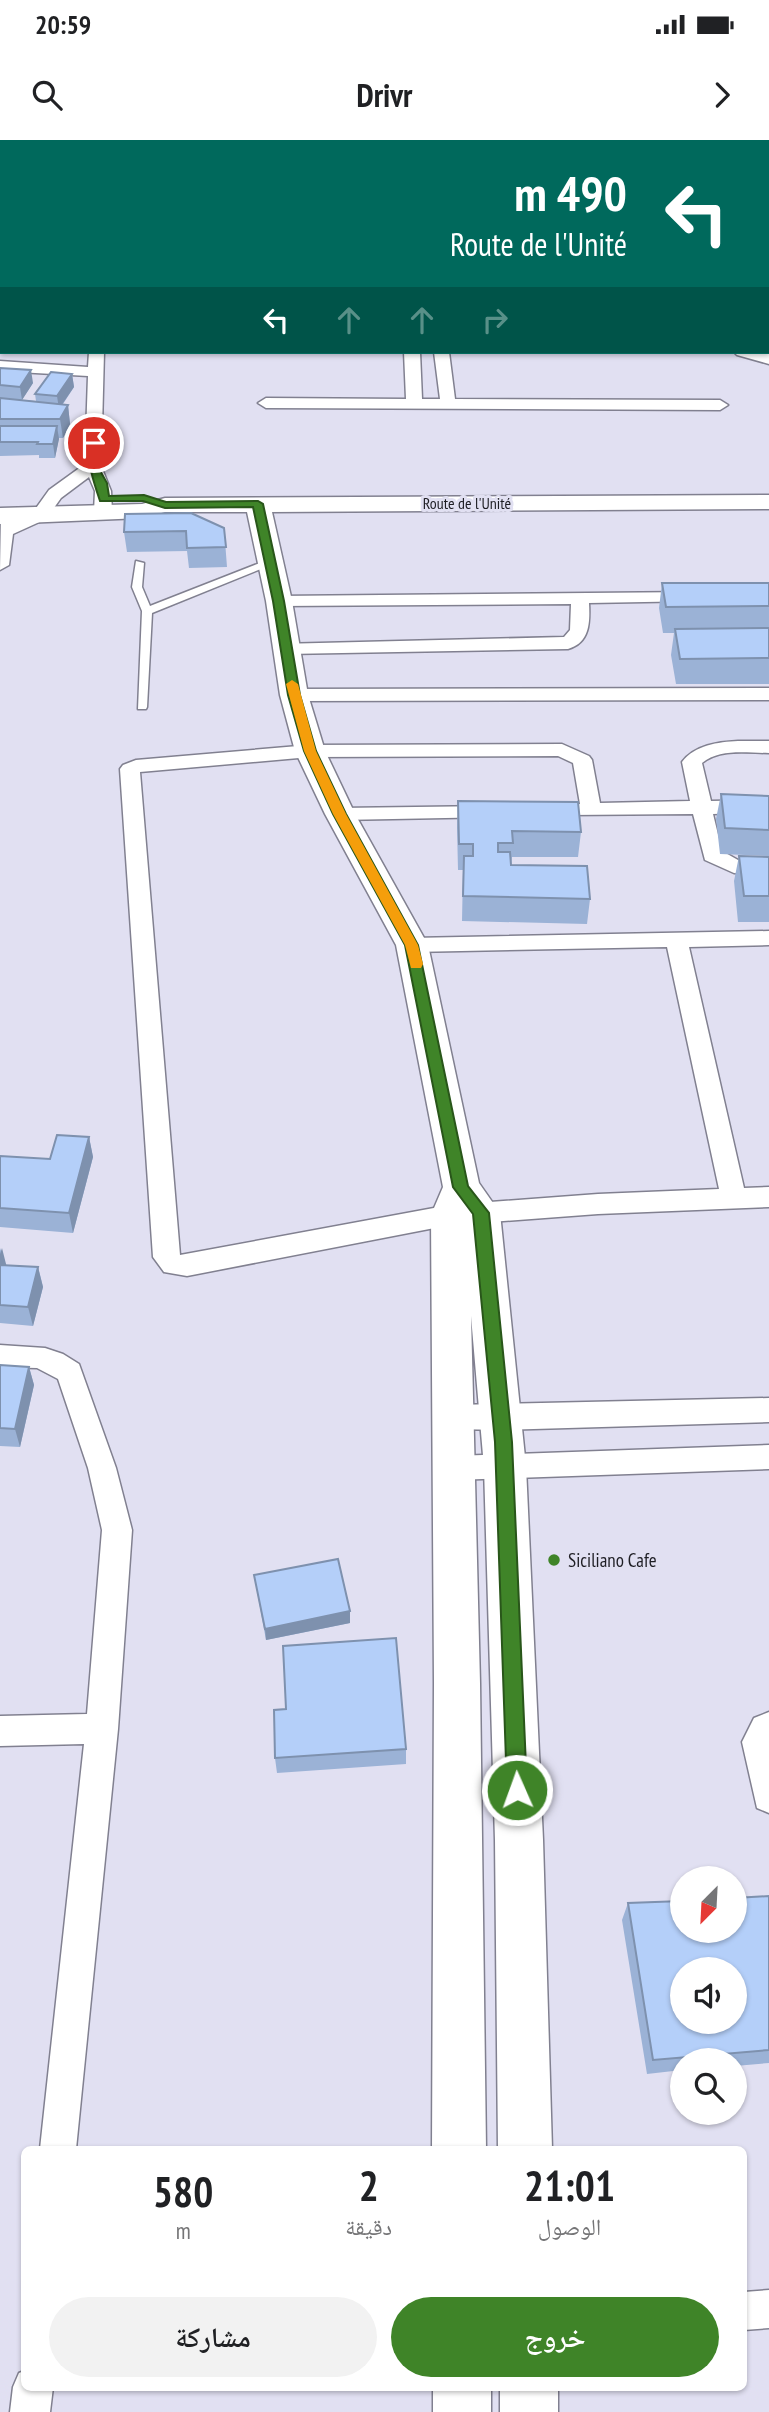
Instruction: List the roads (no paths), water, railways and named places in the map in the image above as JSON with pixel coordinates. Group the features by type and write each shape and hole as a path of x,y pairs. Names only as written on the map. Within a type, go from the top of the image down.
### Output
{"street":[{"path":"96,354 93,467 102,483 103,506"},
{"path":"412,354 414,402"},
{"path":"442,354 448,402"},
{"path":"750,354 769,359"},
{"path":"0,366 97,372"},
{"path":"266,403 720,405"},
{"path":"44,508 93,467"},
{"name":"Route de l'Unité","path":"3,521 44,508 103,506 142,511 165,505 769,502"},
{"path":"258,504 279,601 294,695 310,751 340,814 412,945 464,1205 502,1418 519,1840 525,2146"},
{"path":"0,565 3,521"},
{"path":"279,601 715,596"},
{"path":"286,648 568,643 580,633 580,598"},
{"path":"294,695 769,694"},
{"path":"769,747 724,748 699,754 692,762 712,855 734,866 769,869"},
{"path":"591,810 582,760 562,750 310,751 136,766 130,769 166,1257 173,1265 187,1266 464,1205 769,1197"},
{"path":"549,811 769,806"},
{"path":"340,814 507,811"},
{"path":"412,945 769,938"},
{"path":"677,941 734,1198"},
{"path":"459,2146 454,1417 464,1205"},
{"path":"0,1356 37,1355 58,1362 69,1372 112,1500 117,1530 102,1728 58,2146"},
{"path":"454,1417 502,1418 769,1409"},
{"path":"455,1468 769,1457"},
{"path":"769,1727 758,1742 769,1797"},
{"path":"0,1731 102,1728"},
{"path":"747,2311 769,2309"},
{"path":"30,2412 33,2391"},
{"path":"462,2391 462,2412"},
{"path":"529,2391 529,2412"}],"lane":[{"path":"147,611 270,562"},
{"path":"139,563 137,587 147,611 142,707"}],"place":[{"name":"Siciliano Cafe","path":"554,1560"}]}
